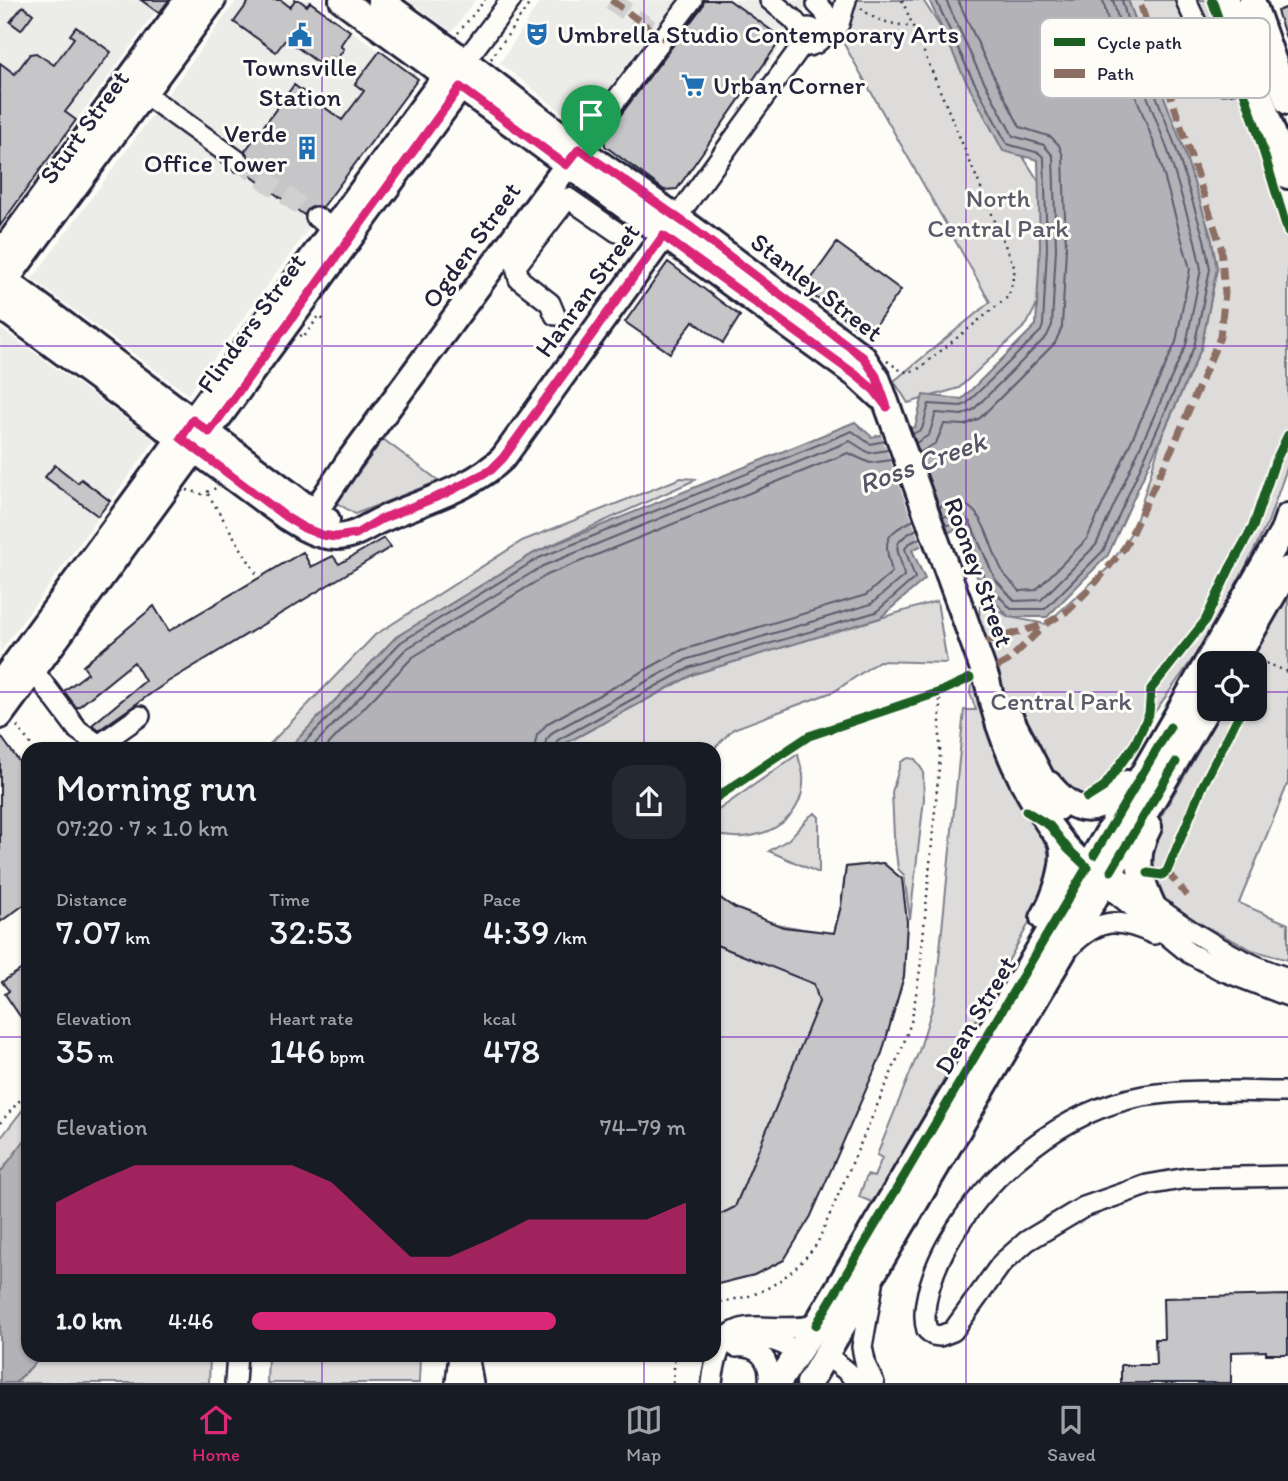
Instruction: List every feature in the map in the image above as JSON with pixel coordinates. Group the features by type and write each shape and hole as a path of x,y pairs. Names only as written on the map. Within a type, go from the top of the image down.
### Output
{"main road":[{"name":"Sturt Street","path":"0,255 187,0"},
{"name":"Sturt Street","path":"2,282 214,0"},
{"name":"Stanley Street","path":"342,0 457,75 573,157 848,358 887,407"},
{"name":"Stanley Street","path":"380,0 457,75"},
{"path":"1227,0 1233,18"},
{"path":"1252,0 1258,18"},
{"path":"1270,51 1288,102"},
{"name":"Flinders Street","path":"0,684 195,435 324,223 457,75"},
{"name":"Flinders Street","path":"8,721 33,670 195,435 457,75"},
{"path":"1267,98 1280,121 1288,176"},
{"name":"Ogden Street","path":"309,521 349,461 573,157"},
{"name":"Hanran Street","path":"309,521 322,535 349,536 491,470 503,458 670,227"},
{"path":"2,282 195,435 309,521"},
{"path":"0,306 195,435"},
{"name":"Rooney Street","path":"887,407 987,680 995,717 1010,756 1037,806 1060,840 1099,869"},
{"name":"Dean Street","path":"809,1349 878,1262 1056,964 1099,869 1170,727 1282,533 1288,516"},
{"path":"1241,651 1288,569"},
{"name":"Rooney Street","path":"987,680 1061,814 1099,869"},
{"name":"Dean Street","path":"809,1383 809,1349 1007,1003 1176,762 1200,721"},
{"path":"1034,764 1069,803 1080,808 1095,809 1118,794 1170,727"},
{"path":"1152,905 1140,869 1138,853 1142,840 1159,810 1176,762"},
{"path":"1007,1003 1027,946 1046,912 1059,875 1064,856 1060,840"}],"street":[{"name":"Flinders Street","path":"457,75 511,0"},
{"name":"Ogden Street","path":"573,157 692,0"},
{"path":"770,0 793,19 826,23 824,11 817,4"},
{"path":"1186,0 1194,18"},
{"name":"Hanran Street","path":"670,227 826,23"},
{"path":"145,94 238,161"},
{"path":"516,266 568,198 618,232"},
{"path":"33,670 90,742"},
{"path":"98,742 140,716"},
{"name":"Rooney Street","path":"1099,869 1194,934 1282,985"},
{"name":"Rooney Street","path":"1099,869 1180,947 1221,970 1282,985"},
{"path":"1056,964 1079,938 1111,922 1132,924 1180,947"},
{"path":"1288,1092 1177,1092 1142,1096 1086,1115 1051,1135 999,1175 957,1227 936,1268 929,1291 924,1316 927,1330 940,1336 953,1331 1002,1263 1027,1241 1084,1207 1147,1185 1187,1178 1288,1176"},
{"path":"866,1377 862,1340 878,1262"},
{"path":"721,1349 734,1332 746,1326 763,1325 797,1329 809,1349"},
{"path":"721,1349 735,1338 750,1336 809,1349 845,1352 866,1377"},
{"path":"721,1350 738,1346 755,1349 766,1360 769,1383"},
{"path":"235,1383 236,1362"},
{"path":"456,1383 458,1362"},
{"path":"469,1362 473,1383"},
{"path":"712,1383 717,1362"}],"path":[{"path":"452,35 460,33 485,0"},
{"path":"494,66 490,60 532,0"},
{"path":"880,360 889,361 903,372 917,370 1009,296 1015,269 902,0"},
{"path":"826,23 870,15 888,23 913,27"},
{"path":"300,335 303,338 319,316 325,321"},
{"path":"1283,448 1288,435"},
{"path":"187,490 196,494 208,494 219,485"},
{"path":"208,494 259,578"},
{"path":"1267,661 1271,653"},
{"path":"1267,663 1288,672"},
{"path":"721,1302 752,1294 775,1284 803,1262 817,1244 912,1019 920,971 944,690 927,696"},
{"path":"8,721 28,742"},
{"path":"0,1123 21,1099"},
{"path":"673,1383 674,1362"}],"shaded area":[{"path":"0,0 164,0 0,226"},
{"path":"237,0 309,0 418,79 188,394 32,279"},
{"path":"408,0 475,0 452,32"},
{"path":"541,0 810,0 780,47 677,190 662,192 500,63"},
{"path":"0,328 155,440 0,652"}],"green space":[{"name":"North Central Park","path":"836,0 923,0 1050,199 1045,288 1027,324 959,388 908,403 894,381 990,302 836,30"},
{"name":"Central Park","path":"1128,0 1208,0 1215,18 1135,18"},
{"name":"Central Park","path":"1164,98 1245,98 1288,215 1288,465 1268,522 1216,626 1100,789 1082,794 1063,778 1027,804 1049,855 1046,892 892,1174 872,1202 859,1197 867,1175 874,1177 882,1158 877,1155 919,1051 935,999 964,710 976,710 970,693 981,599 1009,617 1046,624 1109,567 1134,528 1162,436 1201,349 1217,268 1211,237"},
{"path":"383,439 439,481 355,514 337,503"},
{"path":"681,478 697,479 536,552 396,637 295,742 272,742 375,635 522,541"},
{"path":"1288,596 1288,783 1239,903 1288,924 1288,960 1252,950 1178,913 1160,897 1148,869 1152,832 1216,721 1267,721 1267,651 1256,651"},
{"path":"937,601 947,663 879,661 835,691 733,729 721,742 568,742 694,674"},
{"path":"798,754 803,775 802,792 797,807 775,827 746,837 721,835 721,808"},
{"path":"908,758 915,759 923,771 924,799 910,919 904,875 898,869 892,792 901,762"},
{"path":"815,813 819,817 819,873 769,851 789,839"},
{"path":"883,863 902,879 907,922 904,976 882,1053 784,1260 754,1275 721,1283 721,898 740,911 770,922 834,933 846,867"},
{"path":"21,1112 21,1145 0,1173 0,1139"},
{"path":"36,1362 210,1362 209,1383 15,1383"},
{"path":"268,1362 420,1362 419,1383 267,1383"}],"water":[{"name":"Ross Creek","path":"929,0 1128,0 1135,18 1040,18 1040,98 1164,98 1211,237 1217,268 1201,349 1108,555 1047,617 1009,617 982,588 956,529 912,550 925,579 880,618 694,674 568,742 295,742 396,637 536,552 855,422 872,437 915,427 923,395 962,399 1036,325 1040,247 1038,160 1003,151 962,73"},
{"path":"21,1145 21,1362 36,1362 15,1383 0,1383 0,1173"}],"pier":[{"path":"909,425 949,535 922,548 880,432"}],"building":[{"path":"141,0 169,0 159,13"},
{"name":"Townsville Station","path":"250,0 281,0 290,7 295,0 307,6 310,2 350,31 340,46 344,49 336,60 332,57 324,67 286,39 276,52 234,22"},
{"name":"Urban Corner","path":"704,0 729,0 782,38 677,189 664,190 605,146 604,137 702,7"},
{"path":"23,6 33,14 21,30 10,22"},
{"path":"1288,7 1288,38 1286,38 1277,11"},
{"path":"76,27 111,52 65,112 76,120 0,226 0,63 15,74 30,54 36,53 54,65 74,38 70,35"},
{"name":"Verde Office Tower","path":"380,51 418,79 323,207 312,206 304,215 244,171 250,162 245,151 294,85 342,120 364,91 355,84"},
{"path":"837,243 901,290 868,335 804,289"},
{"path":"668,262 740,316 723,343 693,321 670,353 625,322"},
{"path":"55,465 78,483 81,479 110,501 98,516 45,477"},
{"path":"384,538 391,547 166,683 99,730 92,725 145,681 134,662 77,708 64,691 88,673 83,666 154,606 169,631 303,552 311,567 333,556 339,564"},
{"path":"0,735 21,764 21,907 0,922"},
{"path":"883,863 902,879 907,922 904,976 882,1053 811,1216 784,1260 754,1275 721,1283 721,1214 735,1207 819,1002 814,984 721,947 721,899 735,908 783,927 834,933 846,867"},
{"path":"21,970 21,1018 5,994 9,991 2,982"},
{"path":"1288,1295 1288,1354 1266,1354 1266,1351 1231,1352 1231,1383 1121,1383 1121,1365 1156,1365 1155,1339 1164,1339 1163,1298"}],"tunnel":[{"path":"611,0 664,39"},
{"path":"238,161 316,217"}],"marked path":[{"path":"611,0 664,39"},
{"path":"1139,0 1145,18"},
{"path":"986,642 1046,624 1069,610 1125,547 1176,440 1220,337 1225,293 1221,247 1172,98"},
{"path":"997,667 1008,661 1044,626"},
{"path":"1167,871 1187,896"}],"cycle path":[{"path":"1212,0 1218,18"},
{"path":"1246,98 1288,232"},
{"path":"1087,798 1103,788 1135,744 1149,714 1151,689 1205,621 1253,527 1275,462 1288,435"},
{"path":"721,794 809,736 940,692 970,678"},
{"path":"1148,873 1162,875 1167,871 1203,785 1236,721"},
{"path":"1094,855 1170,727"},
{"path":"1111,871 1176,762"},
{"path":"816,1325 1087,867 1050,826 1026,811"}],"place":[{"name":"Umbrella Studio Contemporary Arts","path":"537,34"},
{"name":"Townsville Station","path":"300,35"},
{"name":"Urban Corner","path":"693,85"},
{"name":"Verde Office Tower","path":"307,148"}],"route":[{"path":"460,87 566,165 579,149 591,157 692,228 856,351 876,376 887,407 879,395 856,375 663,236 503,458 491,470 444,494 379,520 356,534 336,537 304,528 181,438 193,420 209,432 460,87"}]}
